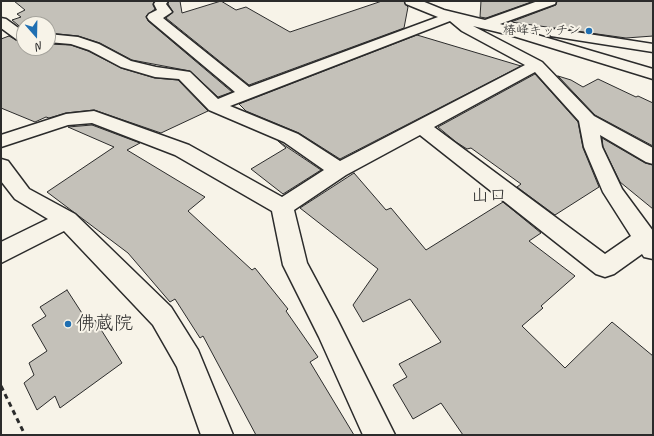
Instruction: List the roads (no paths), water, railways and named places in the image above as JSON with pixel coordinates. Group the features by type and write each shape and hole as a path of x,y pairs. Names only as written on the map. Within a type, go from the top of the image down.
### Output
{"street":[{"path":"162,1 160,4 165,12 154,17 248,94"},
{"path":"411,1 439,13 488,24 653,74"},
{"path":"488,24 550,1"},
{"path":"215,106 452,16"},
{"path":"452,16 467,28 537,66 588,120 653,157"},
{"path":"1,22 16,32"},
{"path":"488,24 567,34 653,48"},
{"path":"56,39 80,42 94,47 126,64 155,72 184,75 215,106 291,138 340,170"},
{"path":"626,65 638,46"},
{"path":"282,207 340,170 537,66"},
{"path":"1,141 66,120 94,117 182,150 282,207 295,265 328,328 379,435"},
{"path":"421,127 605,267 649,245 613,192 592,147 588,120"},
{"path":"1,166 22,194 67,220 162,316 188,360 209,410 217,435"},
{"path":"1,253 67,220"}],"place":[{"name":"椿峰キッチン","path":"589,31"},
{"name":"佛蔵院","path":"68,324"}],"district":[{"name":"山口","path":"489,196"}]}
